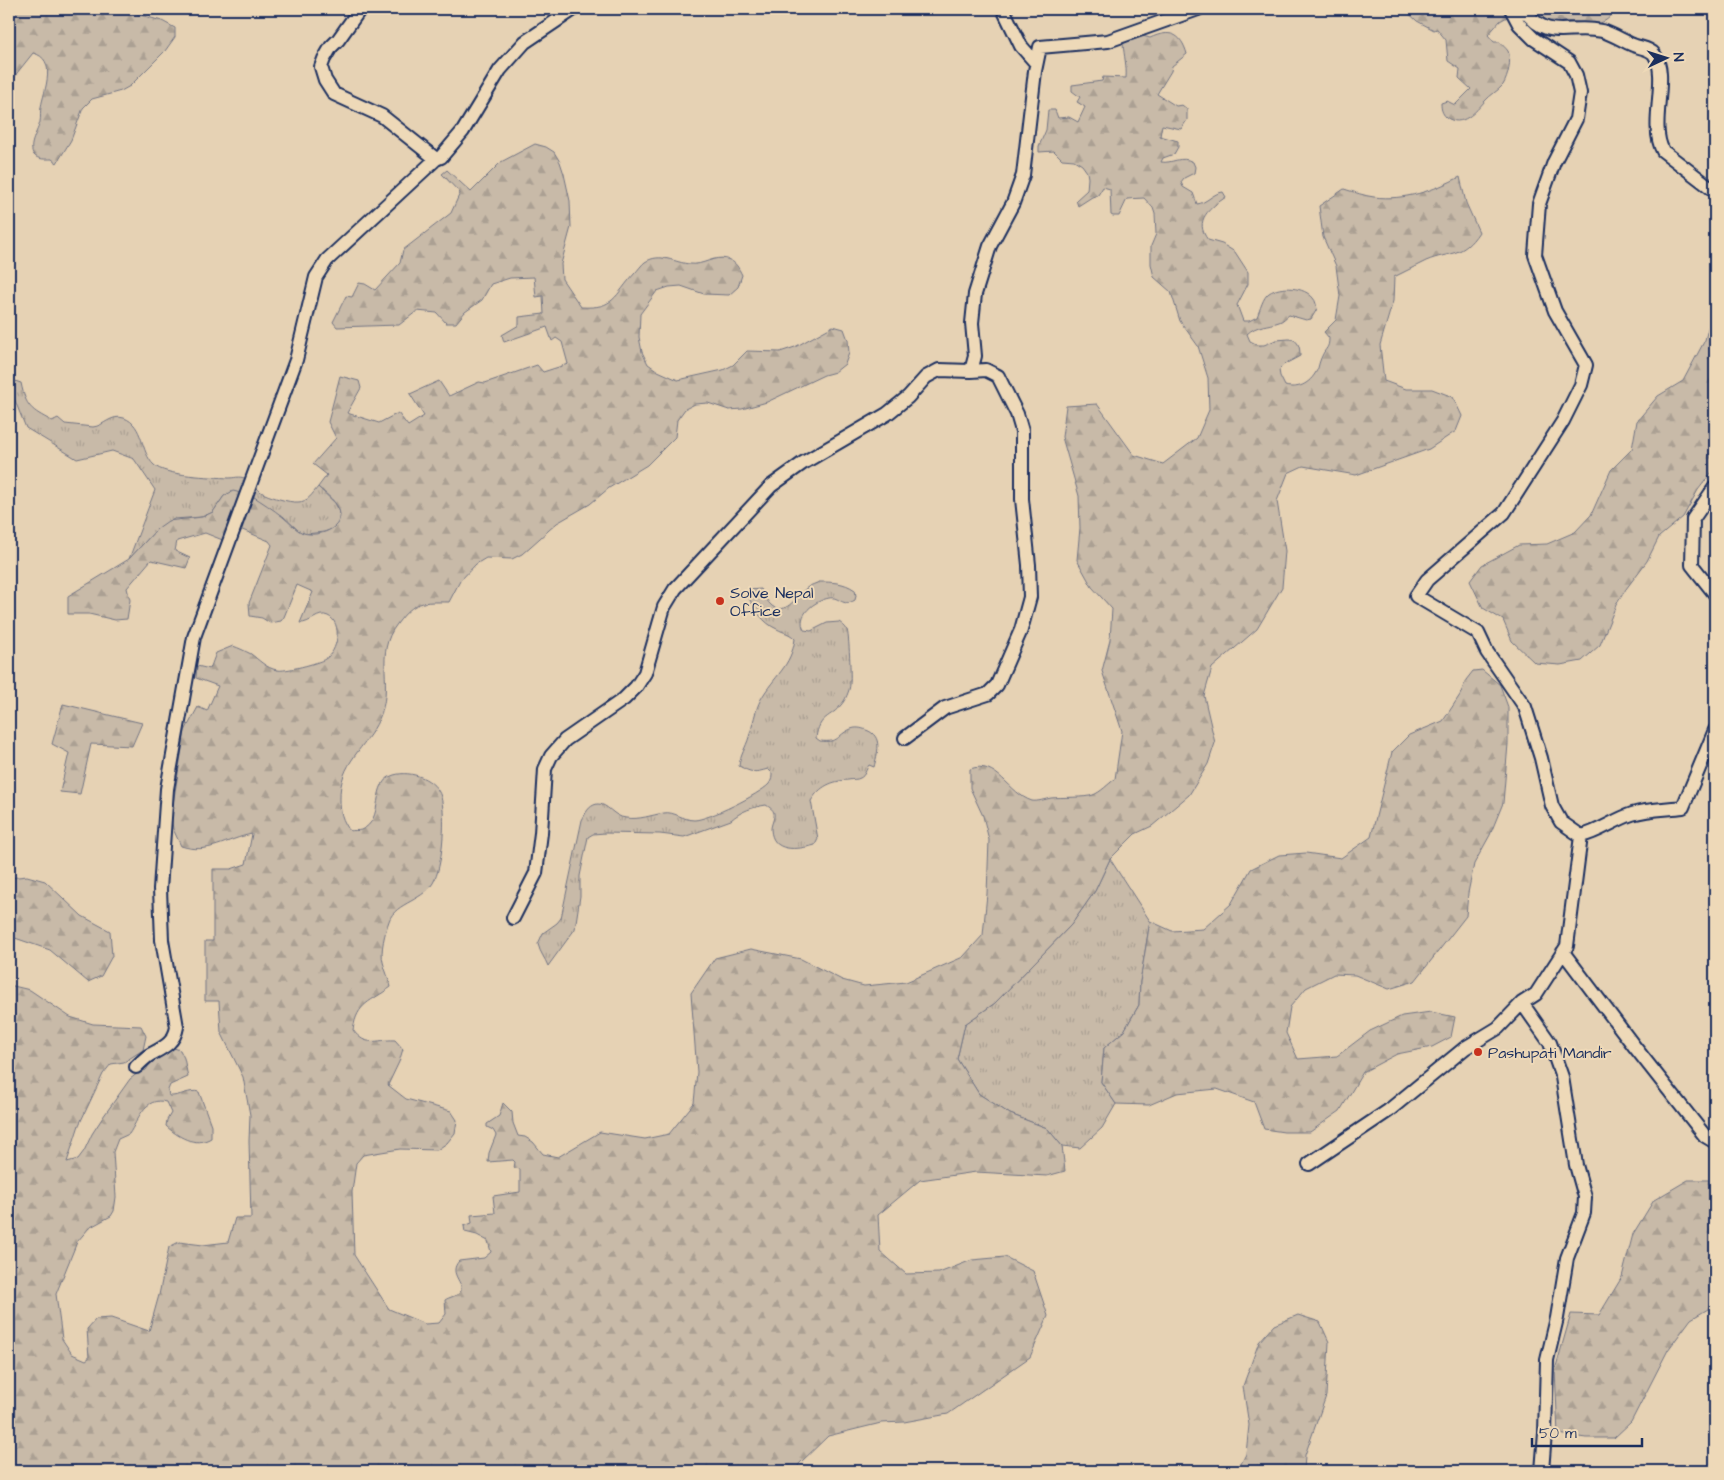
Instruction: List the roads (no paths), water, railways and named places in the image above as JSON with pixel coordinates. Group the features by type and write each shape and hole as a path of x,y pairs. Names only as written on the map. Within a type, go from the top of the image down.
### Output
{"street":[{"path":"360,9 324,59 321,67 324,80 334,94 382,116 436,159"},
{"path":"136,1067 146,1057 166,1046 174,1039 177,1027 162,940 160,888 167,789 194,637 296,360 316,277 327,260 436,159 441,157 464,131 500,70 525,42 574,9"},
{"path":"1003,9 1021,46 1036,63"},
{"path":"971,371 974,356 972,323 975,294 990,246 1013,203 1023,175 1036,63 1040,47 1108,41 1198,9"},
{"path":"1511,9 1518,24 1553,53 1568,62 1576,75 1580,93 1576,119 1554,162 1539,204 1535,255 1556,312 1586,365 1581,385 1563,421 1504,513 1427,580 1416,596 1478,633 1487,652 1525,707 1552,806 1561,822 1581,836 1594,833 1608,823 1634,813 1683,806 1715,730"},
{"path":"1523,9 1530,19 1549,30 1602,31 1653,53 1660,70 1657,126 1659,144 1663,151 1715,191"},
{"path":"513,918 536,872 541,834 545,769 551,756 565,740 624,698 636,687 645,673 664,607 675,589 771,486 803,463 887,414 908,397 926,377 939,370 986,370 998,376 1017,414 1022,431 1022,499 1029,565 1030,597 1021,630 997,685 988,694 946,708 905,738"},
{"path":"1715,487 1693,519 1692,565 1715,594"},
{"path":"1308,1164 1388,1111 1465,1048 1498,1028 1522,1003 1536,994 1567,946 1581,836"},
{"path":"1563,952 1706,1136 1715,1142"},
{"path":"1522,1003 1550,1044 1562,1077 1576,1165 1585,1197 1584,1213 1567,1258 1558,1318 1547,1360 1542,1471"}],"place":[{"name":"Solve Nepal Office","path":"720,601"},
{"name":"Pashupati Mandir","path":"1478,1052"}]}
